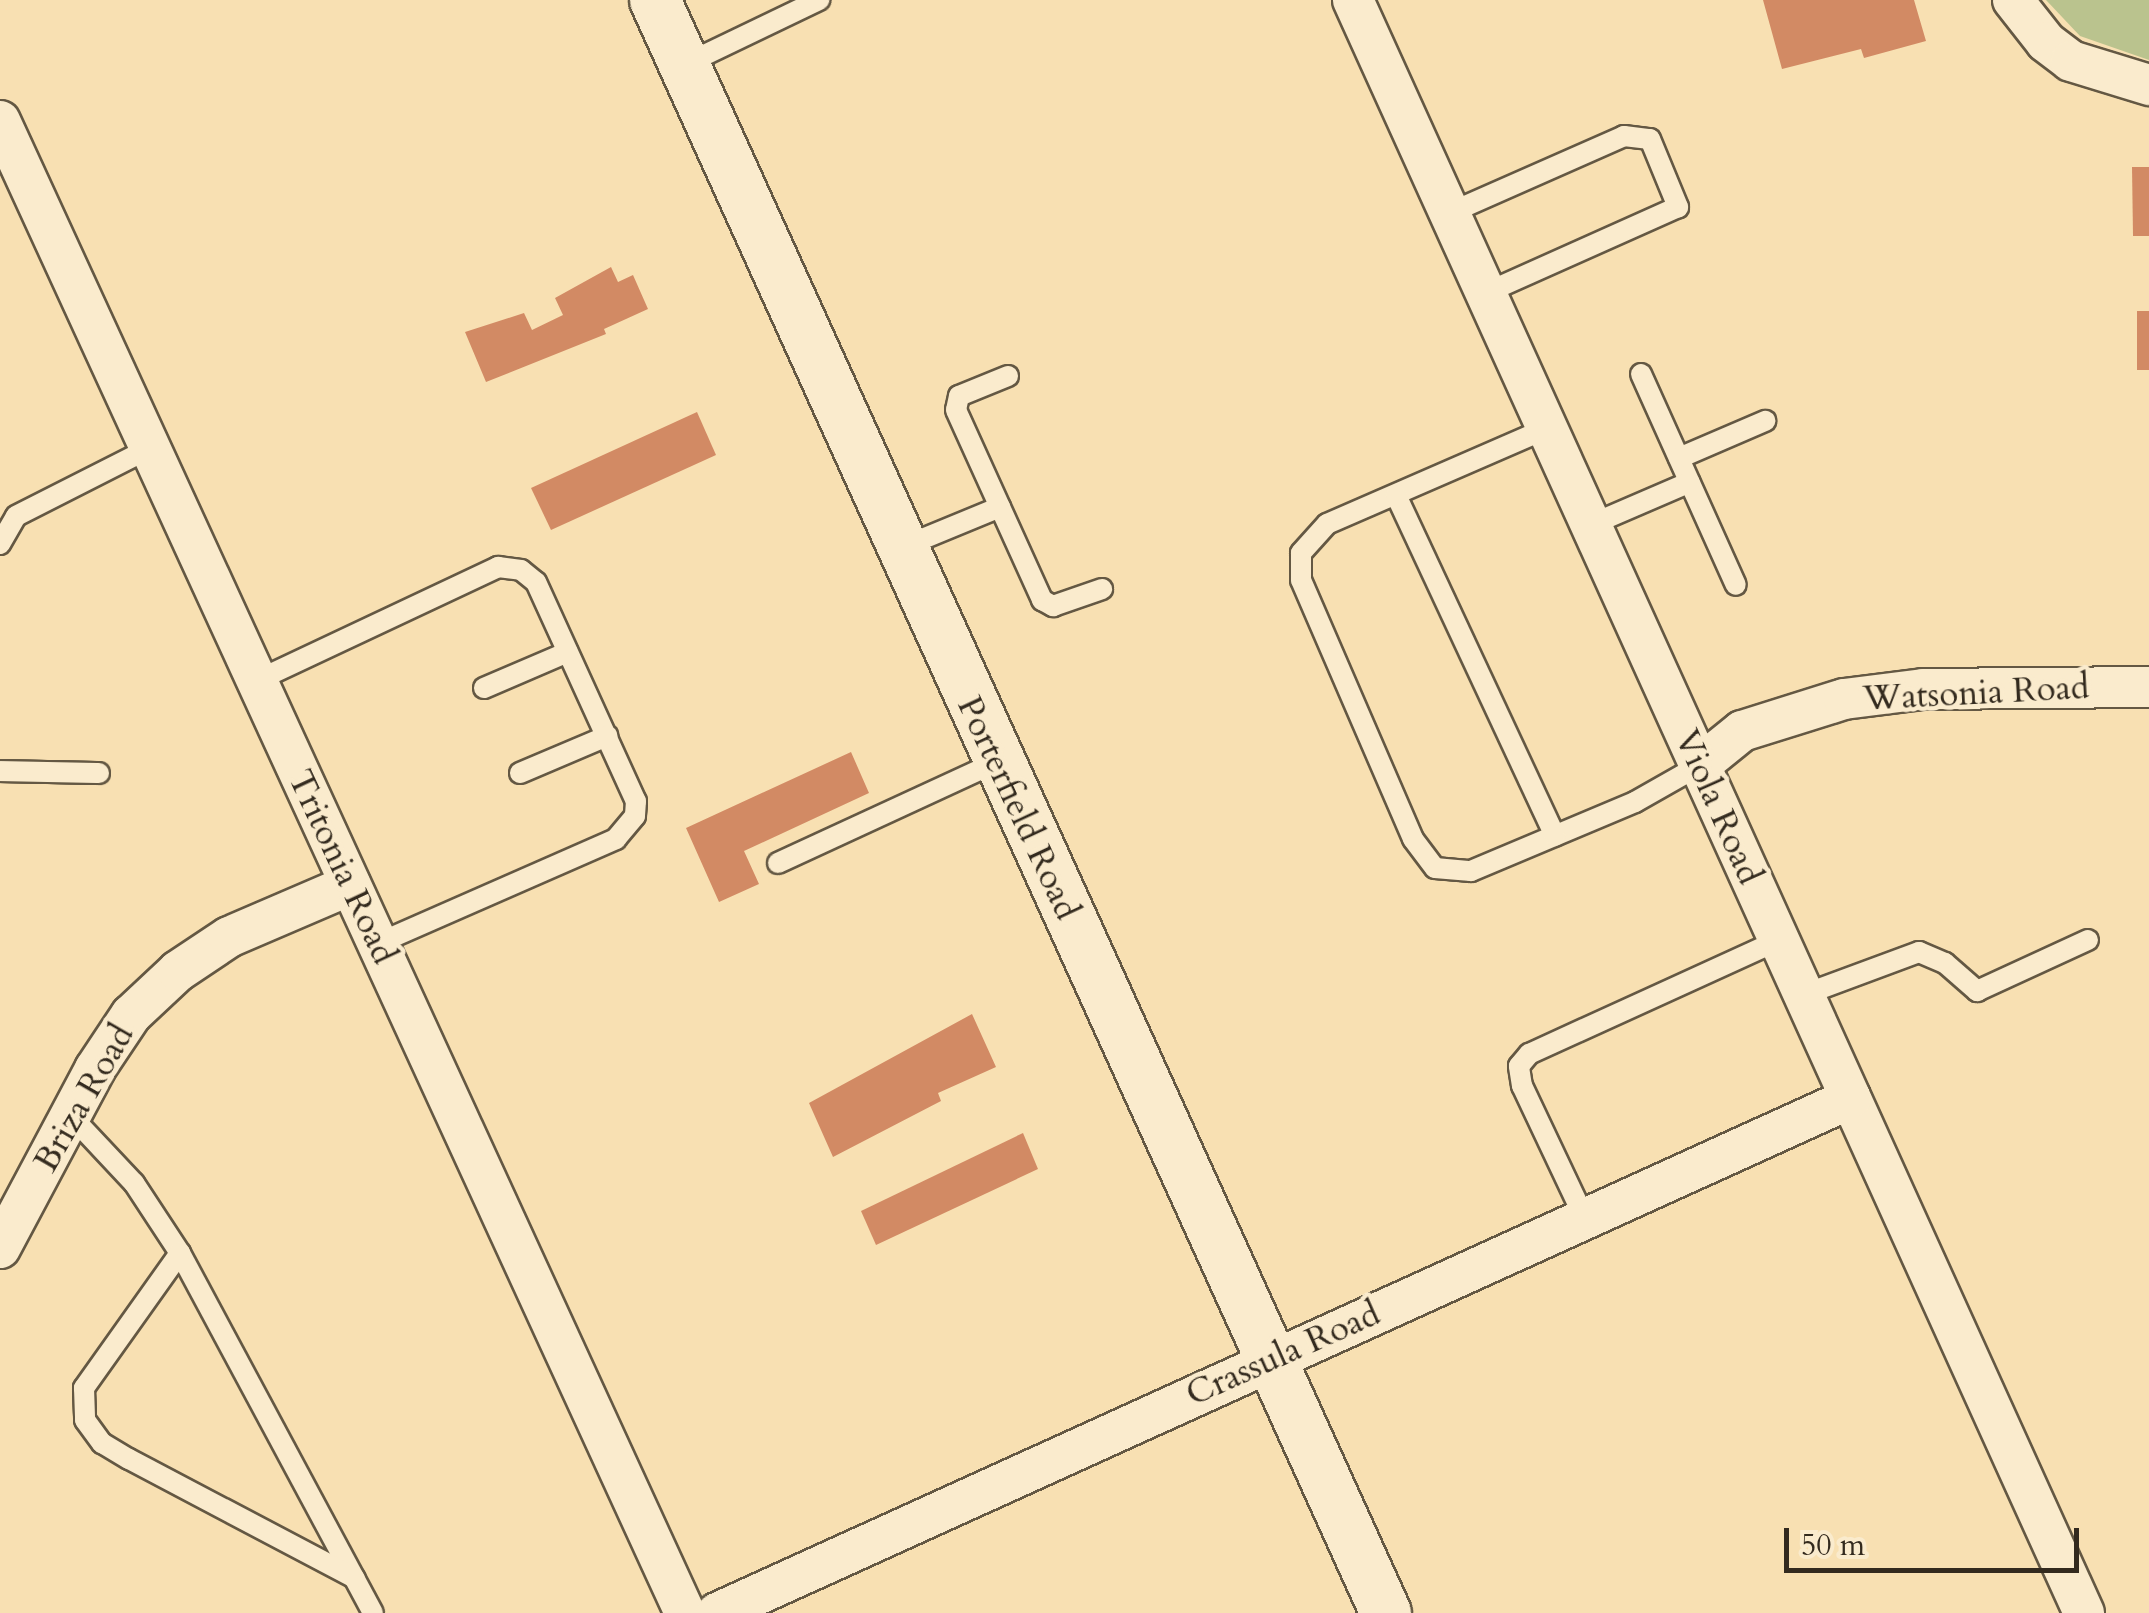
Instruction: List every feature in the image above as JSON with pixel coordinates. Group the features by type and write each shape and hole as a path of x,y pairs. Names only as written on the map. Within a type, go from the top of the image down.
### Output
{"street":[{"name":"Porterfield Road","path":"655,0 996,762 1386,1613"},
{"name":"Viola Road","path":"1353,0 1595,523 1700,765 2084,1613"},
{"path":"2013,0 2046,42 2071,61 2149,85"},
{"name":"Tritonia Road","path":"0,121 685,1613"},
{"name":"Watsonia Road","path":"1700,765 1742,731 1844,699 1923,689 2149,687"},
{"name":"Briza Road","path":"0,1248 70,1116 132,1015 178,971 229,937 350,885"},
{"name":"Crassula Road","path":"717,1613 1850,1098"}],"lane":[{"path":"684,64 819,0"},
{"path":"1452,212 1624,136 1650,139 1678,206 1488,292"},
{"path":"1641,374 1736,585"},
{"path":"1008,376 960,396 956,410 1042,600 1053,606 1102,589"},
{"path":"1680,458 1765,421"},
{"path":"1550,427 1326,524 1306,543 1299,564 1413,840 1435,868 1458,874 1555,836 1700,765"},
{"path":"0,544 16,516 150,448"},
{"path":"1595,523 1690,482"},
{"path":"1396,494 1555,836"},
{"path":"903,547 1000,507"},
{"path":"256,681 498,567 534,577 637,808 616,840 378,944"},
{"path":"484,688 568,652"},
{"path":"520,772 607,736"},
{"path":"778,863 996,762"},
{"path":"0,772 98,774"},
{"path":"1586,1219 1522,1086 1520,1066 1529,1054 1779,940"},
{"path":"1804,995 1919,952 1946,963 1977,991 2088,940"},
{"path":"70,1116 134,1182 180,1253 374,1613"},
{"path":"180,1253 84,1388 85,1420 102,1443 129,1460 357,1579"}],"green space":[{"path":"2046,0 2149,0 2149,60 2080,36"}],"building":[{"path":"1763,0 1914,0 1926,41 1864,58 1861,49 1782,69"},
{"path":"2132,167 2149,167 2149,236 2133,236"},
{"path":"611,267 618,282 633,275 648,309 604,329 606,334 486,382 465,332 524,313 532,330 563,315 555,298"},
{"path":"2137,311 2149,311 2149,370 2137,370"},
{"path":"697,412 716,455 551,530 531,488"},
{"path":"851,752 869,793 744,851 759,884 719,902 686,828"},
{"path":"972,1014 996,1067 938,1093 941,1101 833,1157 809,1103"},
{"path":"1023,1133 1038,1169 876,1245 861,1211"}]}
